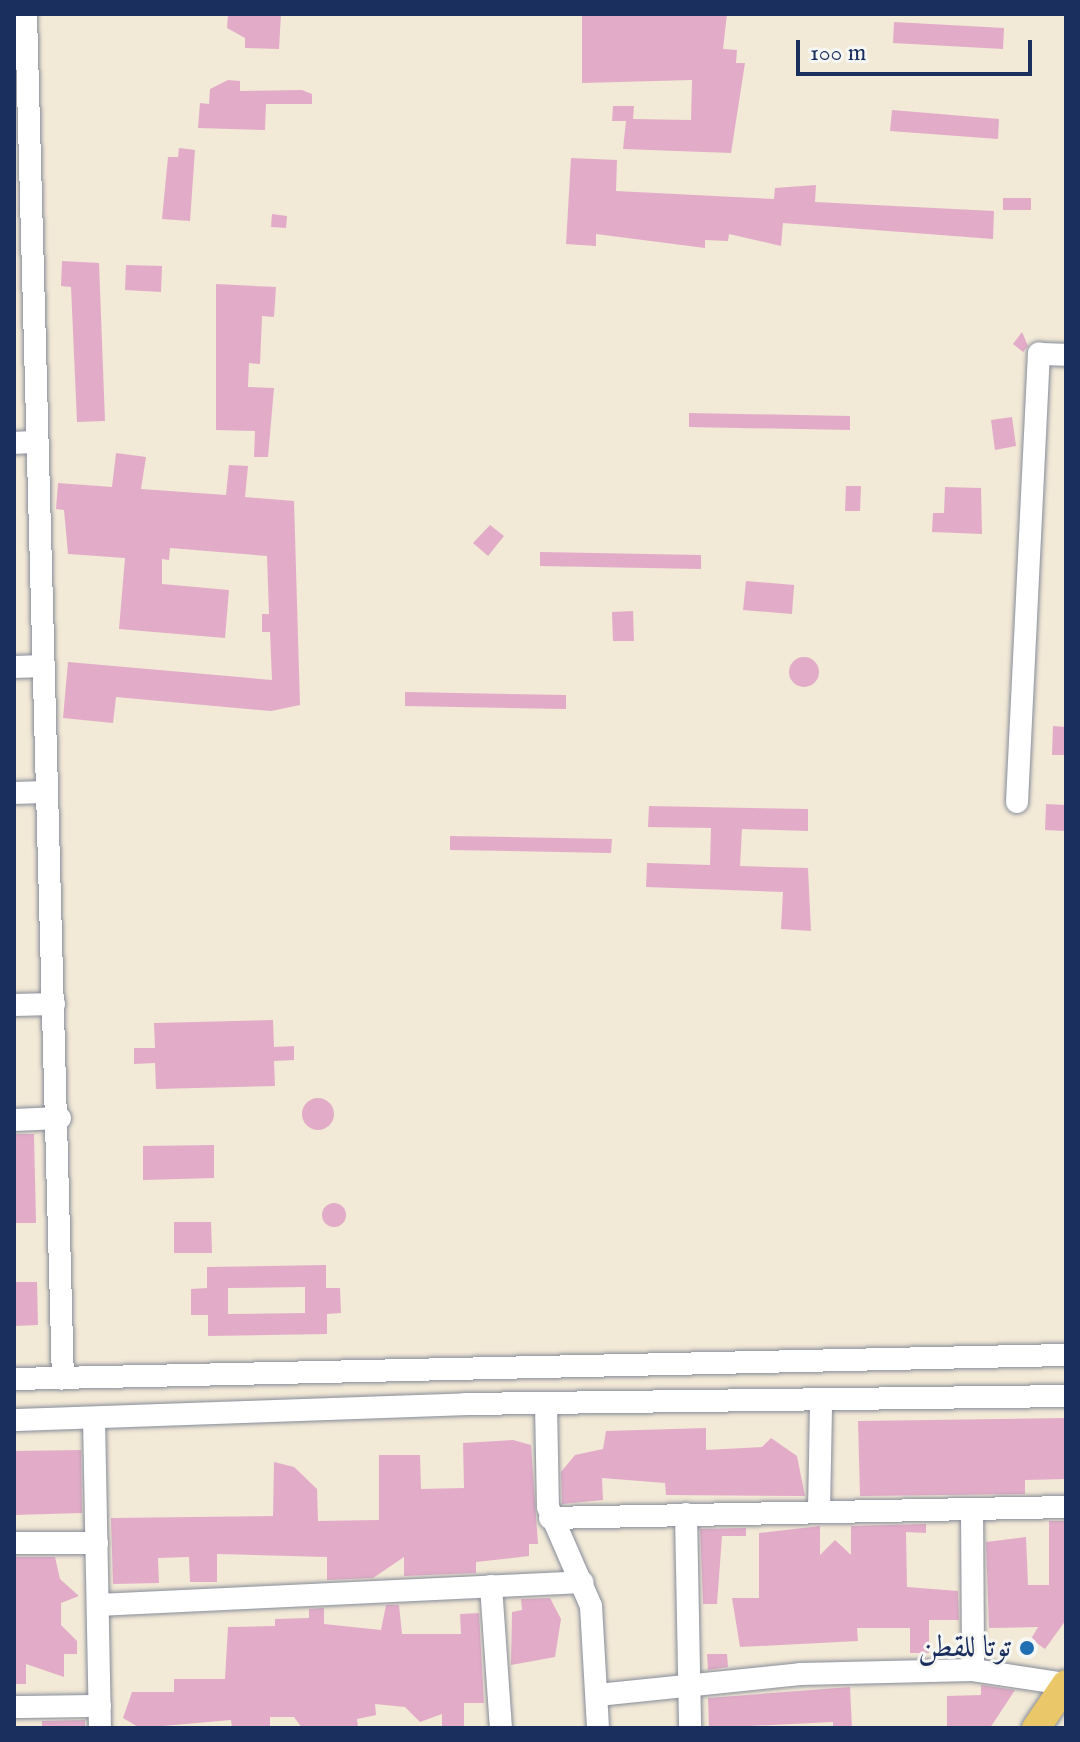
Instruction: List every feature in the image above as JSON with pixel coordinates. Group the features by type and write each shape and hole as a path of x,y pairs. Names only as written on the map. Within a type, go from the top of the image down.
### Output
{"main road":[{"path":"1036,1728 1066,1684"},
{"path":"1058,1728 1066,1717"}],"street":[{"path":"26,14 20,72 25,443 44,666 45,792 60,1118 63,1378"},
{"path":"1017,802 1039,354 1066,355"},
{"path":"14,667 44,666"},
{"path":"14,793 45,792"},
{"path":"14,1005 54,1004"},
{"path":"14,1120 60,1118"},
{"path":"14,1379 1066,1355"},
{"path":"14,1707 100,1717 97,1543 109,1378"},
{"path":"14,1420 546,1404 821,1403 1066,1396"},
{"path":"819,1511 821,1403"},
{"path":"546,1404 550,1518 582,1582 594,1619 598,1728"},
{"path":"550,1518 1066,1507"},
{"path":"972,1509 973,1670"},
{"path":"686,1514 690,1728"},
{"path":"14,1543 97,1543"},
{"path":"98,1605 582,1582"},
{"path":"491,1586 501,1728"},
{"path":"598,1695 689,1688 800,1674 973,1670 1066,1684"}],"building":[{"path":"228,14 281,14 279,49 245,48 245,38 227,28"},
{"path":"582,14 727,14 723,49 737,50 736,63 745,63 731,153 623,149 626,121 612,121 613,106 634,106 633,119 691,120 692,80 582,83"},
{"path":"894,22 1004,28 1003,49 893,43"},
{"path":"228,80 240,81 240,91 302,90 312,94 312,104 266,104 265,130 198,128 200,103 209,104 210,89"},
{"path":"892,110 999,119 998,139 890,131"},
{"path":"179,148 195,150 190,221 162,219 168,157 178,157"},
{"path":"571,158 617,160 616,191 774,199 775,188 816,185 815,202 994,211 993,239 783,223 781,246 729,234 728,241 705,240 705,248 596,234 596,246 566,244"},
{"path":"1003,198 1031,198 1031,210 1003,210"},
{"path":"272,214 287,216 286,228 271,227"},
{"path":"62,261 99,263 105,421 77,422 71,287 61,286"},
{"path":"126,265 162,266 161,292 125,290"},
{"path":"216,284 276,287 274,317 262,316 260,364 249,363 248,387 274,388 268,457 254,457 255,431 216,430"},
{"path":"1022,332 1028,346 1023,352 1013,344"},
{"path":"689,413 850,416 850,430 689,427"},
{"path":"1012,417 1016,446 995,450 991,420"},
{"path":"116,453 146,457 141,489 226,495 229,465 248,466 245,497 294,501 300,705 271,711 116,697 113,723 63,718 68,662 272,680 270,632 262,632 262,614 269,614 267,556 170,548 169,560 162,559 162,584 229,590 225,638 119,629 125,558 68,554 64,510 56,509 58,483 112,487"},
{"path":"846,486 861,486 860,511 845,511"},
{"path":"945,487 981,488 982,534 932,532 933,513 944,513"},
{"path":"490,525 504,536 488,556 473,543"},
{"path":"540,552 701,555 701,569 540,566"},
{"path":"746,581 794,585 792,614 743,610"},
{"path":"633,611 634,641 613,641 612,612"},
{"path":"804,657 810,658 818,666 818,678 810,686 804,687 798,686 790,678 789,672 790,666 798,658"},
{"path":"405,692 566,695 566,709 405,706"},
{"path":"1053,726 1066,727 1066,755 1052,755"},
{"path":"1046,804 1066,805 1066,831 1045,830"},
{"path":"649,806 808,809 808,831 742,829 740,866 808,868 811,931 781,929 783,892 646,887 647,863 710,865 711,828 648,827"},
{"path":"450,836 612,839 611,853 450,850"},
{"path":"273,1020 274,1047 294,1046 294,1060 274,1061 275,1086 156,1089 155,1063 134,1064 134,1048 155,1048 154,1023"},
{"path":"318,1098 329,1103 334,1114 329,1125 318,1130 307,1125 302,1114 307,1103"},
{"path":"14,1134 34,1134 36,1223 14,1223"},
{"path":"214,1145 214,1178 143,1180 143,1146"},
{"path":"334,1203 343,1206 346,1215 343,1224 334,1227 325,1224 322,1215 325,1206"},
{"path":"174,1222 211,1222 212,1253 174,1253"},
{"path":"326,1265 326,1288 340,1288 341,1313 327,1314 327,1334 208,1336 208,1315 191,1315 191,1289 207,1288 207,1267","holes":["305,1287 305,1313 228,1314 228,1288"]},
{"path":"14,1282 37,1282 38,1325 14,1326"},
{"path":"1066,1418 1066,1479 1025,1480 1025,1494 860,1496 858,1421"},
{"path":"706,1428 706,1450 762,1447 771,1438 797,1456 805,1496 666,1495 665,1483 602,1478 603,1500 562,1504 561,1472 575,1455 603,1449 606,1431"},
{"path":"513,1440 531,1445 538,1544 529,1544 529,1556 476,1562 476,1573 404,1576 404,1557 373,1578 327,1580 327,1557 217,1554 217,1582 190,1582 189,1557 158,1558 159,1583 113,1584 111,1518 273,1516 274,1462 294,1467 317,1489 318,1521 379,1520 379,1455 420,1455 421,1489 464,1488 463,1443"},
{"path":"81,1450 82,1513 14,1515 14,1451"},
{"path":"1049,1521 1066,1521 1066,1620 1045,1649 1031,1639 1038,1627 989,1628 986,1542 1026,1537 1028,1585 1049,1585"},
{"path":"926,1524 926,1533 906,1532 907,1587 958,1591 959,1620 929,1620 929,1653 910,1653 910,1628 857,1628 858,1641 740,1647 732,1598 759,1598 759,1533 820,1526 820,1555 835,1540 851,1555 851,1526"},
{"path":"746,1528 746,1536 722,1536 717,1604 703,1604 700,1529"},
{"path":"14,1557 55,1557 60,1579 79,1596 61,1603 61,1625 77,1641 77,1654 64,1654 64,1677 26,1664 26,1684 14,1684"},
{"path":"550,1598 561,1619 555,1657 511,1665 512,1612 522,1610 521,1599"},
{"path":"386,1605 399,1605 402,1634 461,1634 460,1614 479,1613 484,1703 464,1703 464,1728 442,1728 442,1714 420,1722 405,1707 375,1704 376,1715 357,1719 358,1728 302,1728 294,1717 270,1717 270,1728 232,1728 231,1720 140,1728 123,1718 132,1692 174,1692 174,1679 225,1679 228,1627 275,1626 275,1619 309,1618 309,1609 324,1608 324,1624 381,1630"},
{"path":"707,1654 727,1654 728,1667 708,1670"},
{"path":"981,1685 1015,1690 990,1728 947,1728 947,1696 981,1695"},
{"path":"850,1687 852,1728 833,1728 833,1722 709,1728 708,1698"},
{"path":"85,1720 85,1728 42,1728 42,1721"}],"place":[{"name":"توتا للقطن","path":"1027,1648"}]}
